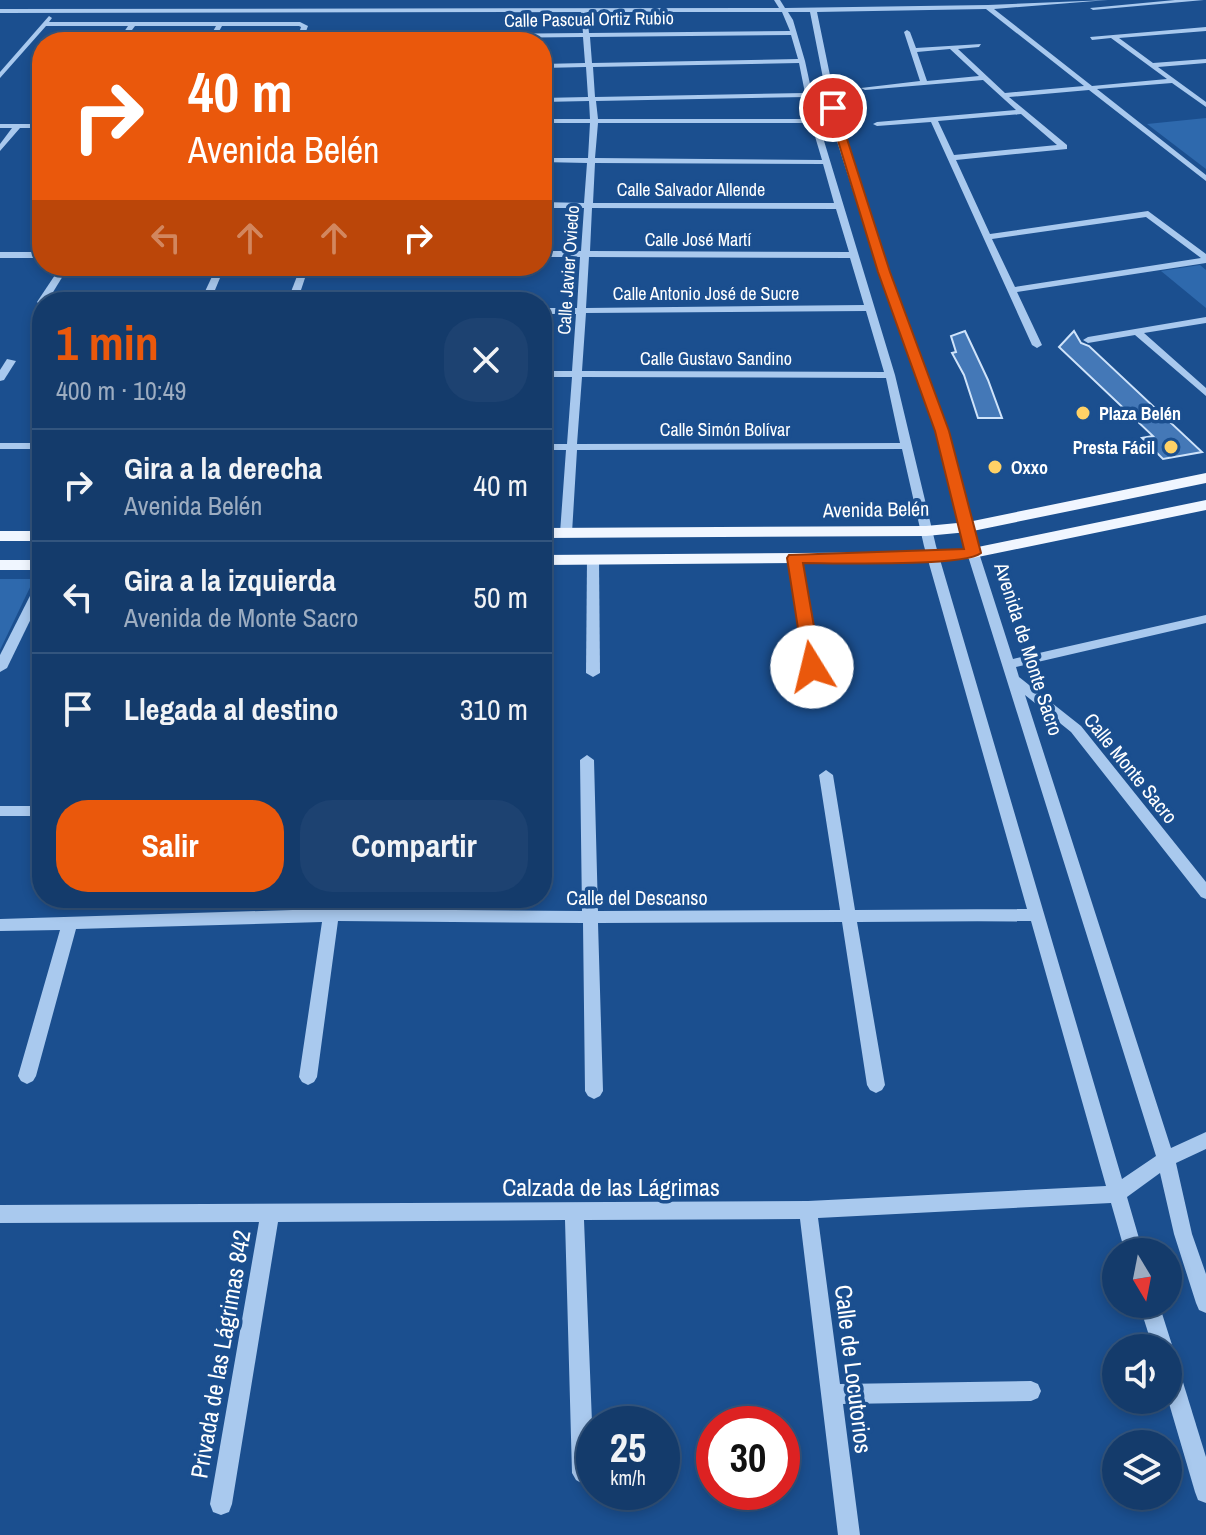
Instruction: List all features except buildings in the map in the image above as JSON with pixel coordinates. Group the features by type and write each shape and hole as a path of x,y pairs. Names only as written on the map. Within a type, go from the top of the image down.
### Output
{"main road":[{"name":"Avenida Belén","path":"552,533 926,531 968,527 1206,478"},
{"path":"552,560 934,557 973,553 1206,505"},
{"path":"0,536 32,536"},
{"path":"0,565 32,565"}],"street":[{"path":"37,32 67,0"},
{"path":"145,11 152,0"},
{"path":"278,11 283,0"},
{"path":"498,10 500,0"},
{"path":"904,0 909,9"},
{"path":"920,0 925,8"},
{"path":"789,18 815,14 1105,0"},
{"path":"51,16 145,11 584,10 779,5 815,14 998,15 1201,0"},
{"path":"779,5 789,18 802,61 825,162 890,375 926,531 1034,915 1130,1238"},
{"path":"988,7 1206,179"},
{"path":"386,32 393,10"},
{"name":"Calle Javier Oviedo","path":"566,533 594,121 584,10"},
{"path":"0,11 133,24 305,25 303,32"},
{"path":"170,24 178,11"},
{"path":"187,24 195,11"},
{"name":"Avenida de Monte Sacro","path":"815,14 837,129 884,272 928,385 973,553 1166,1159 1183,1234 1206,1303"},
{"path":"127,32 133,24"},
{"path":"216,32 220,24"},
{"path":"1092,38 1204,25"},
{"path":"907,32 924,83"},
{"name":"Calle Pascual Ortiz Rubio","path":"552,37 793,33"},
{"path":"1112,36 1202,98 1206,105"},
{"path":"0,76 32,38"},
{"path":"912,50 979,45"},
{"path":"951,158 1064,147 952,47"},
{"path":"552,66 802,61"},
{"path":"1152,65 1206,61"},
{"path":"865,88 986,78"},
{"path":"1003,95 1174,81"},
{"path":"552,100 810,95"},
{"path":"877,124 1023,112"},
{"path":"933,119 1037,345"},
{"path":"552,121 814,121"},
{"path":"0,126 32,126"},
{"path":"0,149 18,126"},
{"path":"552,160 825,162"},
{"name":"Calle Salvador Allende","path":"552,205 840,206"},
{"path":"987,237 1148,214 1206,259"},
{"name":"Calle José Martí","path":"552,254 853,255"},
{"path":"0,255 32,255"},
{"path":"1012,290 1206,259"},
{"name":"Calle Antonio José de Sucre","path":"552,311 869,308"},
{"path":"1088,340 1206,320"},
{"path":"1137,332 1205,392"},
{"path":"0,378 11,361"},
{"name":"Calle Gustavo Sandino","path":"552,374 890,375"},
{"path":"0,446 32,446"},
{"name":"Calle Simón Bolívar","path":"552,447 908,446"},
{"path":"794,558 812,667"},
{"path":"593,560 593,673"},
{"path":"0,668 32,604"},
{"path":"1011,672 1206,619"},
{"name":"Calle Monte Sacro","path":"1011,672 1076,729 1206,893"},
{"path":"587,760 594,1091"},
{"path":"826,775 876,1085"},
{"path":"0,811 32,811"},
{"name":"Calle del Descanso","path":"0,925 69,925 304,908"},
{"path":"308,1077 332,908"},
{"name":"Calle del Descanso","path":"379,908 591,917 1034,915"},
{"path":"27,1076 69,925"},
{"path":"1116,1194 1166,1159 1206,1140"},
{"name":"Calzada de las Lágrimas","path":"0,1214 808,1210 1116,1194"},
{"name":"Calle de Locutorios","path":"808,1210 849,1535"},
{"path":"574,1211 581,1406"},
{"name":"Privada de las Lágrimas 842","path":"221,1504 270,1213"},
{"path":"831,1394 1031,1391"},
{"path":"1182,1412 1206,1492"}],"shaded area":[{"path":"1206,118 1206,169 1147,124"},
{"path":"1200,265 1206,270 1206,308 1161,271"},
{"path":"0,579 32,579 32,583 0,650"}],"place":[{"name":"Plaza Belén","path":"1083,413"},
{"name":"Presta Fácil","path":"1171,447"},
{"name":"Oxxo","path":"995,467"}],"route":[{"path":"812,667 794,558 934,557 973,553 928,385 884,272 837,129 833,108"}]}
